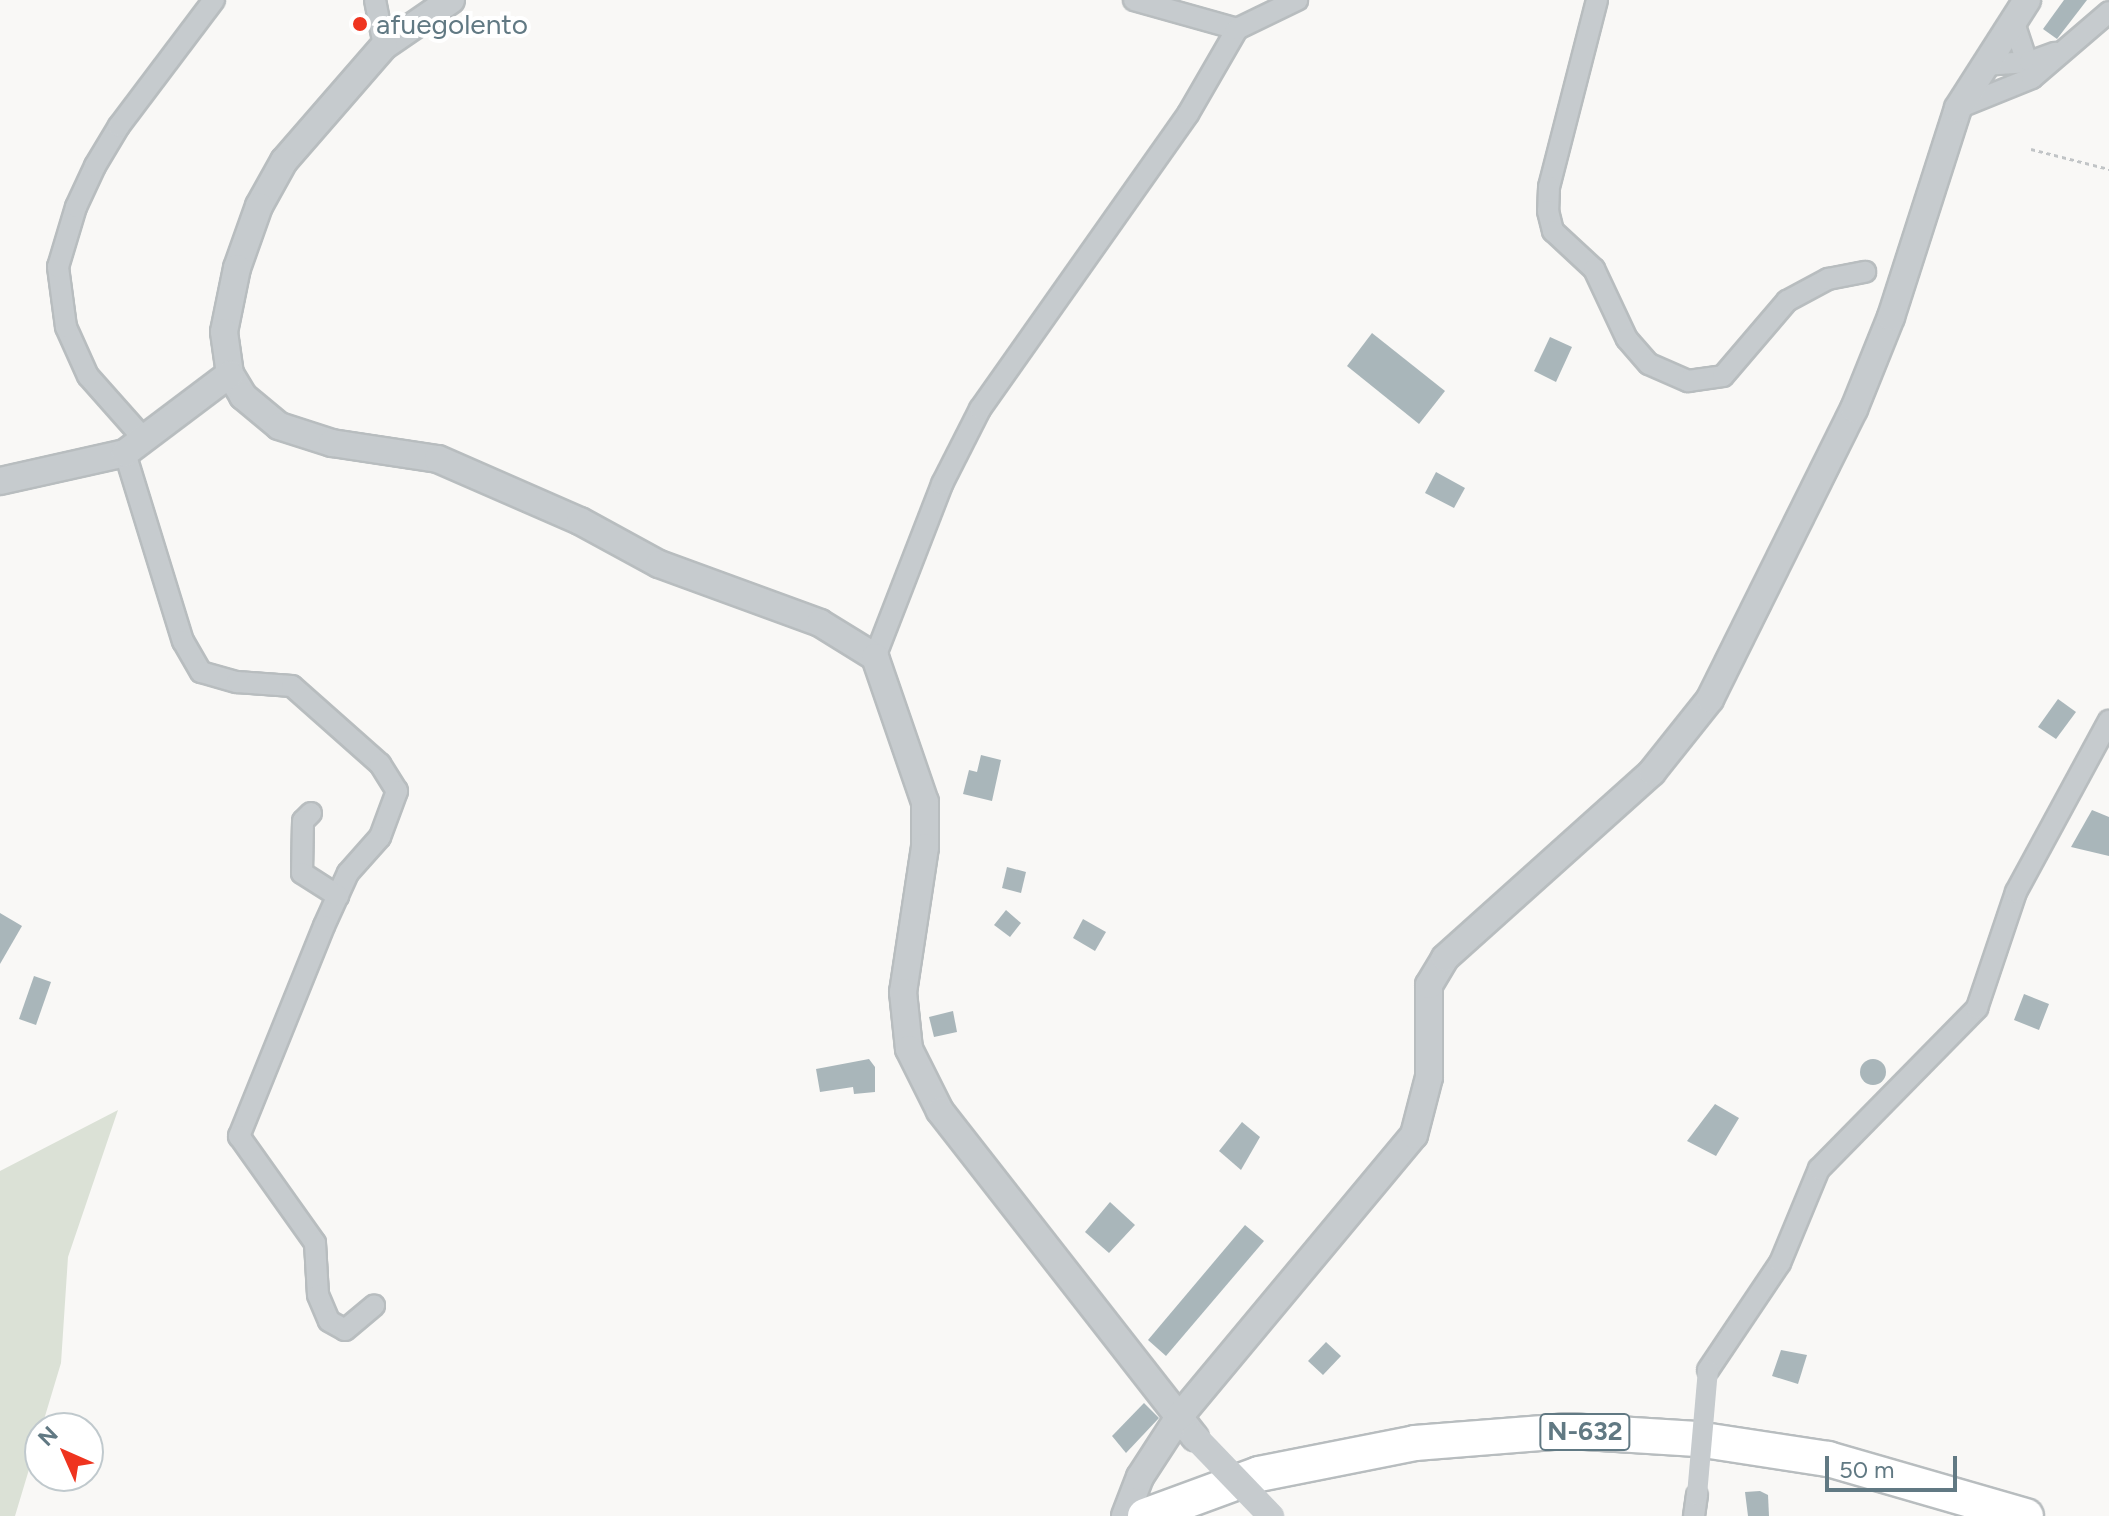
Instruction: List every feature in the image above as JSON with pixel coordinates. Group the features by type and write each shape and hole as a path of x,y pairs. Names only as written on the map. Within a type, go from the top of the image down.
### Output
{"highway":[{"name":"N-632","path":"1145,1516 1259,1474 1415,1443 1569,1431 1697,1439 1828,1459 2026,1516"}],"street":[{"path":"214,0 95,166 58,267 66,327 88,376 135,446 183,641 201,672 237,682 292,686 380,764 397,791 380,837 348,873 239,1136 315,1243 318,1295 329,1321 345,1330 374,1306"},
{"path":"375,0 384,46"},
{"path":"451,0 384,46 316,119 259,206 237,268 224,332 230,374 243,396 279,426 332,443 438,459 580,521 659,564 820,623 875,657 925,802 925,847 903,992 909,1049 940,1111 1187,1427 1271,1516"},
{"path":"1134,0 1237,29"},
{"path":"875,657 942,484 980,409 1188,114 1237,29 1297,0"},
{"path":"1597,0 1549,187 1548,211 1553,231 1594,269 1627,339 1649,364 1688,381 1723,376 1787,301 1828,279 1865,272"},
{"path":"1125,1516 1140,1477 1187,1427 1414,1135 1429,1077 1429,985 1445,958 1652,772 1710,699 1854,409 1891,317 1958,108 2020,10"},
{"path":"2020,10 2026,76"},
{"path":"1958,108 2026,76 2077,44 2109,12"},
{"path":"1983,65 2026,76"},
{"path":"1983,65 2026,76"},
{"path":"0,481 135,446 230,374"},
{"path":"1694,1516 1708,1370 1780,1263 1819,1169 1977,1008 2016,892 2109,721"},
{"path":"311,813 303,821 302,873 338,896"}],"path":[{"path":"2031,149 2109,169"}],"shaded area":[{"path":"118,1110 68,1257 61,1363 46,1412 24,1412 24,1486 15,1516 0,1516 0,1171"}],"building":[{"path":"2064,0 2087,0 2057,39 2043,29"},
{"path":"1372,333 1445,391 1419,424 1347,366"},
{"path":"1550,337 1572,347 1556,382 1534,371"},
{"path":"1436,472 1465,488 1454,508 1425,493"},
{"path":"2058,699 2076,712 2056,739 2038,727"},
{"path":"981,755 1001,760 992,801 963,794 969,770 977,772"},
{"path":"2092,810 2109,817 2109,856 2071,847"},
{"path":"1007,867 1026,872 1021,893 1002,888"},
{"path":"1006,910 1021,923 1010,937 994,925"},
{"path":"0,913 22,926 0,964"},
{"path":"1083,919 1106,932 1095,951 1073,938"},
{"path":"34,976 51,982 36,1025 19,1019"},
{"path":"2024,994 2049,1004 2039,1030 2014,1020"},
{"path":"953,1011 957,1032 934,1037 929,1017"},
{"path":"869,1059 875,1067 875,1092 854,1094 853,1087 820,1092 816,1069"},
{"path":"1873,1059 1882,1063 1886,1072 1882,1081 1873,1085 1864,1081 1860,1072 1864,1063"},
{"path":"1715,1104 1739,1118 1716,1156 1687,1141"},
{"path":"1242,1122 1260,1137 1241,1170 1219,1151"},
{"path":"1110,1202 1135,1225 1109,1253 1085,1232"},
{"path":"1245,1225 1264,1241 1166,1356 1148,1340"},
{"path":"1326,1342 1341,1356 1323,1375 1308,1361"},
{"path":"1781,1350 1807,1355 1798,1384 1772,1376"},
{"path":"1144,1403 1159,1418 1126,1453 1112,1436"},
{"path":"1760,1491 1768,1495 1769,1516 1748,1516 1745,1492"}],"place":[{"name":"afuegolento","path":"360,24"}]}
